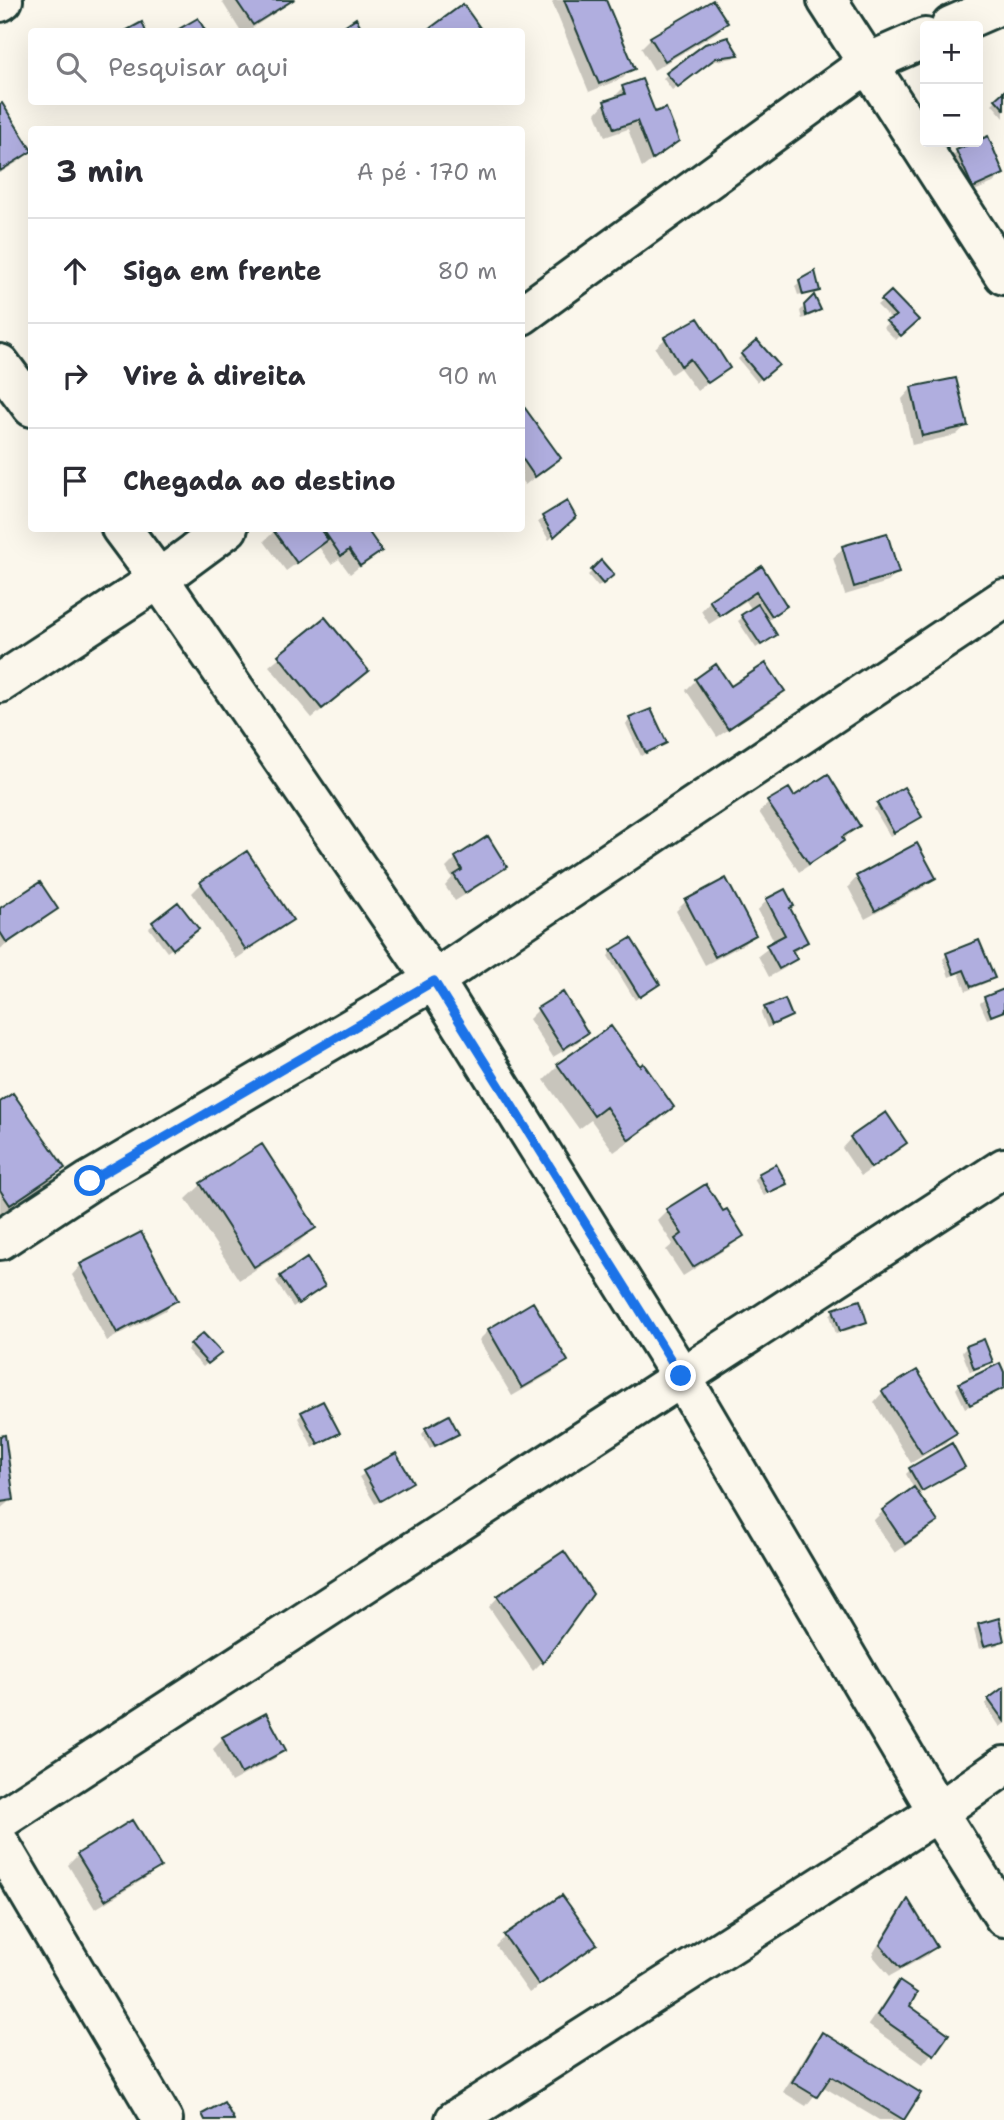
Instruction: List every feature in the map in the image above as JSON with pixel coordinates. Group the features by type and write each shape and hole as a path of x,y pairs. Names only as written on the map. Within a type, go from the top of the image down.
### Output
{"street":[{"path":"827,0 1004,275"},
{"path":"963,21 1004,3"},
{"path":"525,313 868,63 920,39"},
{"path":"0,365 28,402"},
{"path":"124,532 159,579 434,981 681,1376 938,1812 1004,1917"},
{"path":"0,683 159,579 223,532"},
{"path":"0,1240 90,1181 434,981 1004,599"},
{"path":"0,1820 1004,1168"},
{"path":"455,2120 938,1812 1004,1766"},
{"path":"0,1844 163,2120"}],"building":[{"path":"236,0 293,0 253,25"},
{"path":"564,0 606,0 635,69 599,84"},
{"path":"713,0 728,23 665,61 650,37"},
{"path":"463,4 480,28 430,28"},
{"path":"198,18 204,28 181,28"},
{"path":"356,18 362,28 341,28"},
{"path":"142,22 144,28 131,28"},
{"path":"728,37 739,55 716,58 678,87 666,73 705,44"},
{"path":"642,79 655,112 666,108 679,141 652,160 637,121 614,129 604,101 625,94 622,86"},
{"path":"1004,91 1004,109 995,99"},
{"path":"2,103 28,145 28,154 0,171"},
{"path":"988,136 1004,174 973,188 956,150 963,147 983,147 983,138"},
{"path":"815,271 820,291 803,295 799,280"},
{"path":"891,291 919,320 901,336 886,321 896,316 881,300"},
{"path":"814,295 821,310 806,316 804,305"},
{"path":"698,318 730,368 708,383 690,359 681,366 664,337"},
{"path":"757,340 779,365 762,379 741,354"},
{"path":"956,378 968,426 922,436 911,387"},
{"path":"525,408 561,458 535,477 525,462"},
{"path":"567,501 576,517 554,537 542,516"},
{"path":"274,532 322,532 328,540 297,563"},
{"path":"325,532 369,532 382,551 360,566 349,550 341,556"},
{"path":"887,533 899,573 854,587 842,546"},
{"path":"601,560 614,575 603,584 591,570"},
{"path":"762,566 787,606 772,616 756,592 720,616 709,600"},
{"path":"758,604 777,635 761,645 741,615"},
{"path":"325,617 369,671 322,709 278,655"},
{"path":"766,663 785,691 728,729 695,679 716,664 731,686"},
{"path":"651,709 667,743 646,753 629,718"},
{"path":"828,774 860,826 842,837 844,841 809,864 767,801 789,788 794,796"},
{"path":"904,787 922,817 894,833 877,803"},
{"path":"488,836 507,867 465,893 454,875 462,870 455,857"},
{"path":"917,843 936,878 875,911 856,876"},
{"path":"247,851 293,920 246,950 200,882"},
{"path":"726,878 756,935 715,957 685,900"},
{"path":"40,882 58,909 7,943 0,932 0,908"},
{"path":"785,889 794,906 790,908 808,942 792,950 797,959 779,969 766,945 785,935 766,899"},
{"path":"178,902 199,929 173,949 152,922"},
{"path":"631,938 660,984 640,997 611,950"},
{"path":"979,940 995,978 971,987 964,970 954,974 946,953"},
{"path":"1004,989 1004,1011 991,1016 984,997"},
{"path":"563,992 588,1033 563,1049 537,1008"},
{"path":"785,999 792,1016 772,1025 764,1007"},
{"path":"611,1026 640,1066 643,1063 674,1107 629,1140 606,1107 594,1116 557,1064"},
{"path":"13,1093 65,1168 10,1205 0,1190 0,1102"},
{"path":"886,1112 907,1143 871,1168 850,1137"},
{"path":"262,1144 316,1228 254,1267 200,1183"},
{"path":"776,1164 787,1184 768,1193 758,1174"},
{"path":"706,1184 723,1211 727,1209 744,1236 693,1267 675,1239 682,1234 666,1209"},
{"path":"141,1232 178,1300 117,1333 80,1264"},
{"path":"307,1258 325,1286 298,1304 280,1276"},
{"path":"860,1300 867,1322 840,1331 833,1309"},
{"path":"533,1302 568,1361 522,1388 488,1329"},
{"path":"203,1333 222,1353 208,1364 190,1344"},
{"path":"984,1339 993,1362 974,1369 966,1346"},
{"path":"1000,1363 1004,1372 1004,1388 970,1405 959,1383"},
{"path":"917,1370 957,1433 922,1454 882,1391"},
{"path":"323,1401 340,1433 318,1444 301,1412"},
{"path":"449,1415 459,1434 435,1446 425,1428"},
{"path":"5,1435 14,1500 0,1502 0,1436"},
{"path":"952,1443 965,1467 922,1491 909,1468"},
{"path":"396,1453 413,1482 380,1501 363,1471"},
{"path":"914,1487 938,1522 905,1544 882,1510"},
{"path":"564,1551 593,1594 543,1663 497,1596"},
{"path":"999,1618 1004,1641 984,1646 978,1624"},
{"path":"1004,1687 1004,1721 988,1699"},
{"path":"266,1713 286,1750 241,1774 222,1737"},
{"path":"132,1820 161,1867 105,1900 77,1854"},
{"path":"562,1895 597,1944 539,1985 504,1935"},
{"path":"908,1899 937,1947 900,1968 880,1945"},
{"path":"899,1981 917,1993 910,2006 949,2034 934,2055 877,2015"},
{"path":"822,2032 921,2093 904,2120 831,2076 817,2097 792,2082"},
{"path":"224,2102 234,2120 205,2120 202,2114"}],"route":[{"path":"90,1181 434,981 681,1376"}]}
